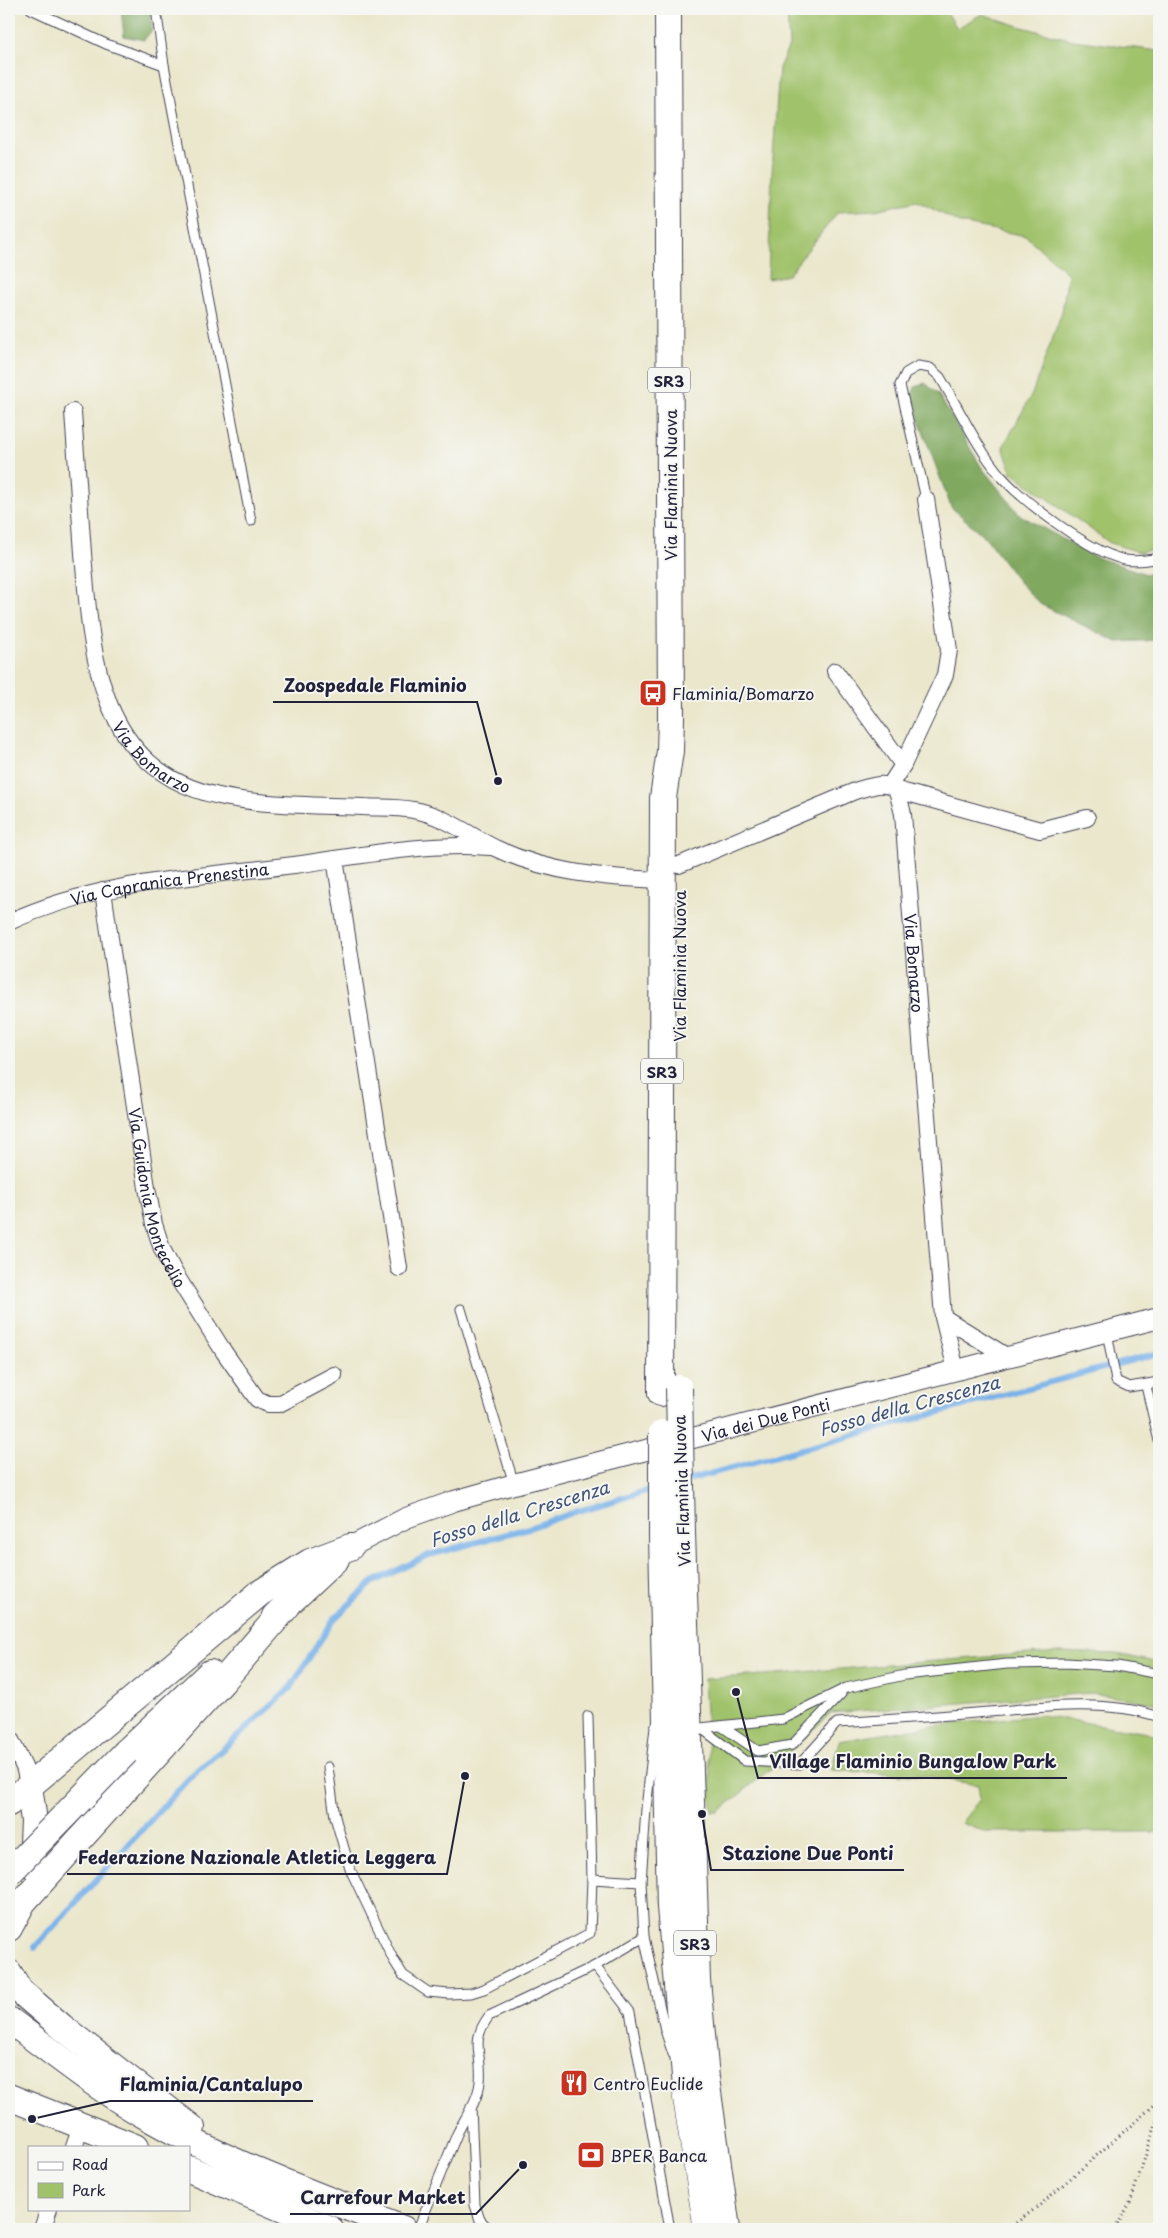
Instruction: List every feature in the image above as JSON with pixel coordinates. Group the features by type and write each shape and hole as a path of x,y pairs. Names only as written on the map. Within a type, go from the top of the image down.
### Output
{"highway":[{"name":"SR3","path":"687,2098 708,2229"}],"main road":[{"name":"Via Flaminia Nuova","path":"668,9 670,751 677,788 671,873 670,1390 672,1534 665,1655 670,1907 687,2098"},
{"name":"Via Flaminia Nuova","path":"672,1534 696,1728 693,1891 697,1980 706,2078 727,2229"},
{"path":"9,1873 126,1752 207,1675 288,1605 350,1547"},
{"path":"9,1803 260,1593 310,1562 350,1547"},
{"path":"9,1928 24,1902 223,1681 288,1605"},
{"path":"24,1902 32,1863 34,1836 29,1786"},
{"path":"9,1973 20,1991 62,2027 234,2161"},
{"path":"9,2020 132,2108 234,2161 403,2229"},
{"path":"9,2097 78,2136 130,2146"},
{"path":"190,2170 330,2229"}],"street":[{"name":"Via Bomarzo","path":"73,412 86,592 98,675 110,706 135,748 149,764 163,774 183,784 220,796 295,804 404,808 425,812 448,821 495,848 536,863 582,874 616,878 671,873 855,791 883,784 894,787 903,814 943,1317 956,1370"},
{"path":"926,499 949,650 945,675 894,787 1040,830 1087,818"},
{"path":"835,671 904,765"},
{"name":"Via Bomarzo","path":"335,860 430,846 495,848"},
{"path":"335,860 399,1268"},
{"name":"Via Capranica Prenestina","path":"9,922 62,901 103,891 335,860"},
{"name":"Via Guidonia Montecelio","path":"103,891 147,1188 154,1224 162,1250 214,1336 257,1399 268,1404 279,1404 334,1375"},
{"path":"943,1317 1006,1356"},
{"name":"Via dei Due Ponti","path":"350,1547 406,1518 454,1501 514,1484 1006,1356 1108,1341 1159,1318"},
{"path":"9,1736 24,1767 29,1786"},
{"path":"42,2229 49,2210"}],"lane":[{"path":"31,9 106,44 164,64"},
{"path":"156,9 164,64 251,521"},
{"path":"926,499 900,385 906,372 918,366 930,368 940,377 1000,474 1028,502 1080,538 1110,555 1127,560 1159,558"},
{"path":"461,1309 514,1484"},
{"path":"1108,1341 1116,1381 1129,1387 1146,1386 1159,1382"},
{"path":"1146,1386 1159,1441"},
{"path":"665,1655 650,1764 641,1882 644,1937 665,2030 687,2098"},
{"path":"696,1728 783,1719 846,1688 906,1675 1007,1664 1066,1663 1117,1666 1159,1674"},
{"path":"721,1726 758,1752 792,1744 846,1688"},
{"path":"696,1728 745,1760 800,1764 837,1724 1027,1709 1103,1707 1159,1716"},
{"path":"328,1768 336,1817 350,1870 393,1960 403,1975 428,1992 449,1994 472,1993 484,1990 590,1933 592,1879 588,1716"},
{"path":"592,1879 641,1882"},
{"path":"418,2229 458,2132 478,2094 480,2080 477,2041 480,2028 489,2016 595,1966 644,1937"},
{"path":"595,1966 630,2012 670,2229"},
{"path":"471,2107 475,2205 480,2220 489,2229"}],"path":[{"path":"1008,2229 1040,2205 1159,2101"},
{"path":"1115,2229 1130,2203 1159,2115"}],"green space":[{"path":"121,9 151,9 152,30 144,40 124,36"},
{"path":"787,9 945,9 957,28 982,14 1022,27 1073,40 1159,51 1159,549 1139,552 1110,543 1012,473 1003,447 1032,394 1062,312 1068,274 1026,236 960,223 917,201 875,210 838,212 788,275 768,279 772,173 779,68 789,46"},
{"path":"925,383 938,394 982,468 1020,515 1093,556 1146,574 1159,572 1159,640 1117,642 1040,604 1019,582 986,538 951,507 911,399 915,387"},
{"path":"1060,1652 1117,1654 1159,1663 1159,1704 1091,1693 831,1713 773,1767 718,1812 712,1812 704,1679"},
{"path":"1041,1715 1159,1735 1159,1832 984,1832 961,1823 980,1799 978,1785 925,1776 831,1770 839,1741 931,1726"}],"waterway":[{"name":"Fosso della Crescenza","path":"687,1480 1159,1353"},
{"name":"Fosso della Crescenza","path":"35,1947 192,1775 290,1688 334,1619 373,1582 429,1555 529,1528 656,1488"}],"place":[{"name":"Flaminia/Bomarzo","path":"653,693"},
{"name":"Zoospedale Flaminio","path":"498,781"},
{"name":"Village Flaminio Bungalow Park","path":"736,1692"},
{"name":"Federazione Nazionale Atletica Leggera","path":"465,1776"},
{"name":"Stazione Due Ponti","path":"702,1814"},
{"name":"Centro Euclide","path":"574,2083"},
{"name":"Flaminia/Cantalupo","path":"32,2119"},
{"name":"BPER Banca","path":"591,2155"},
{"name":"Carrefour Market","path":"523,2165"}]}
